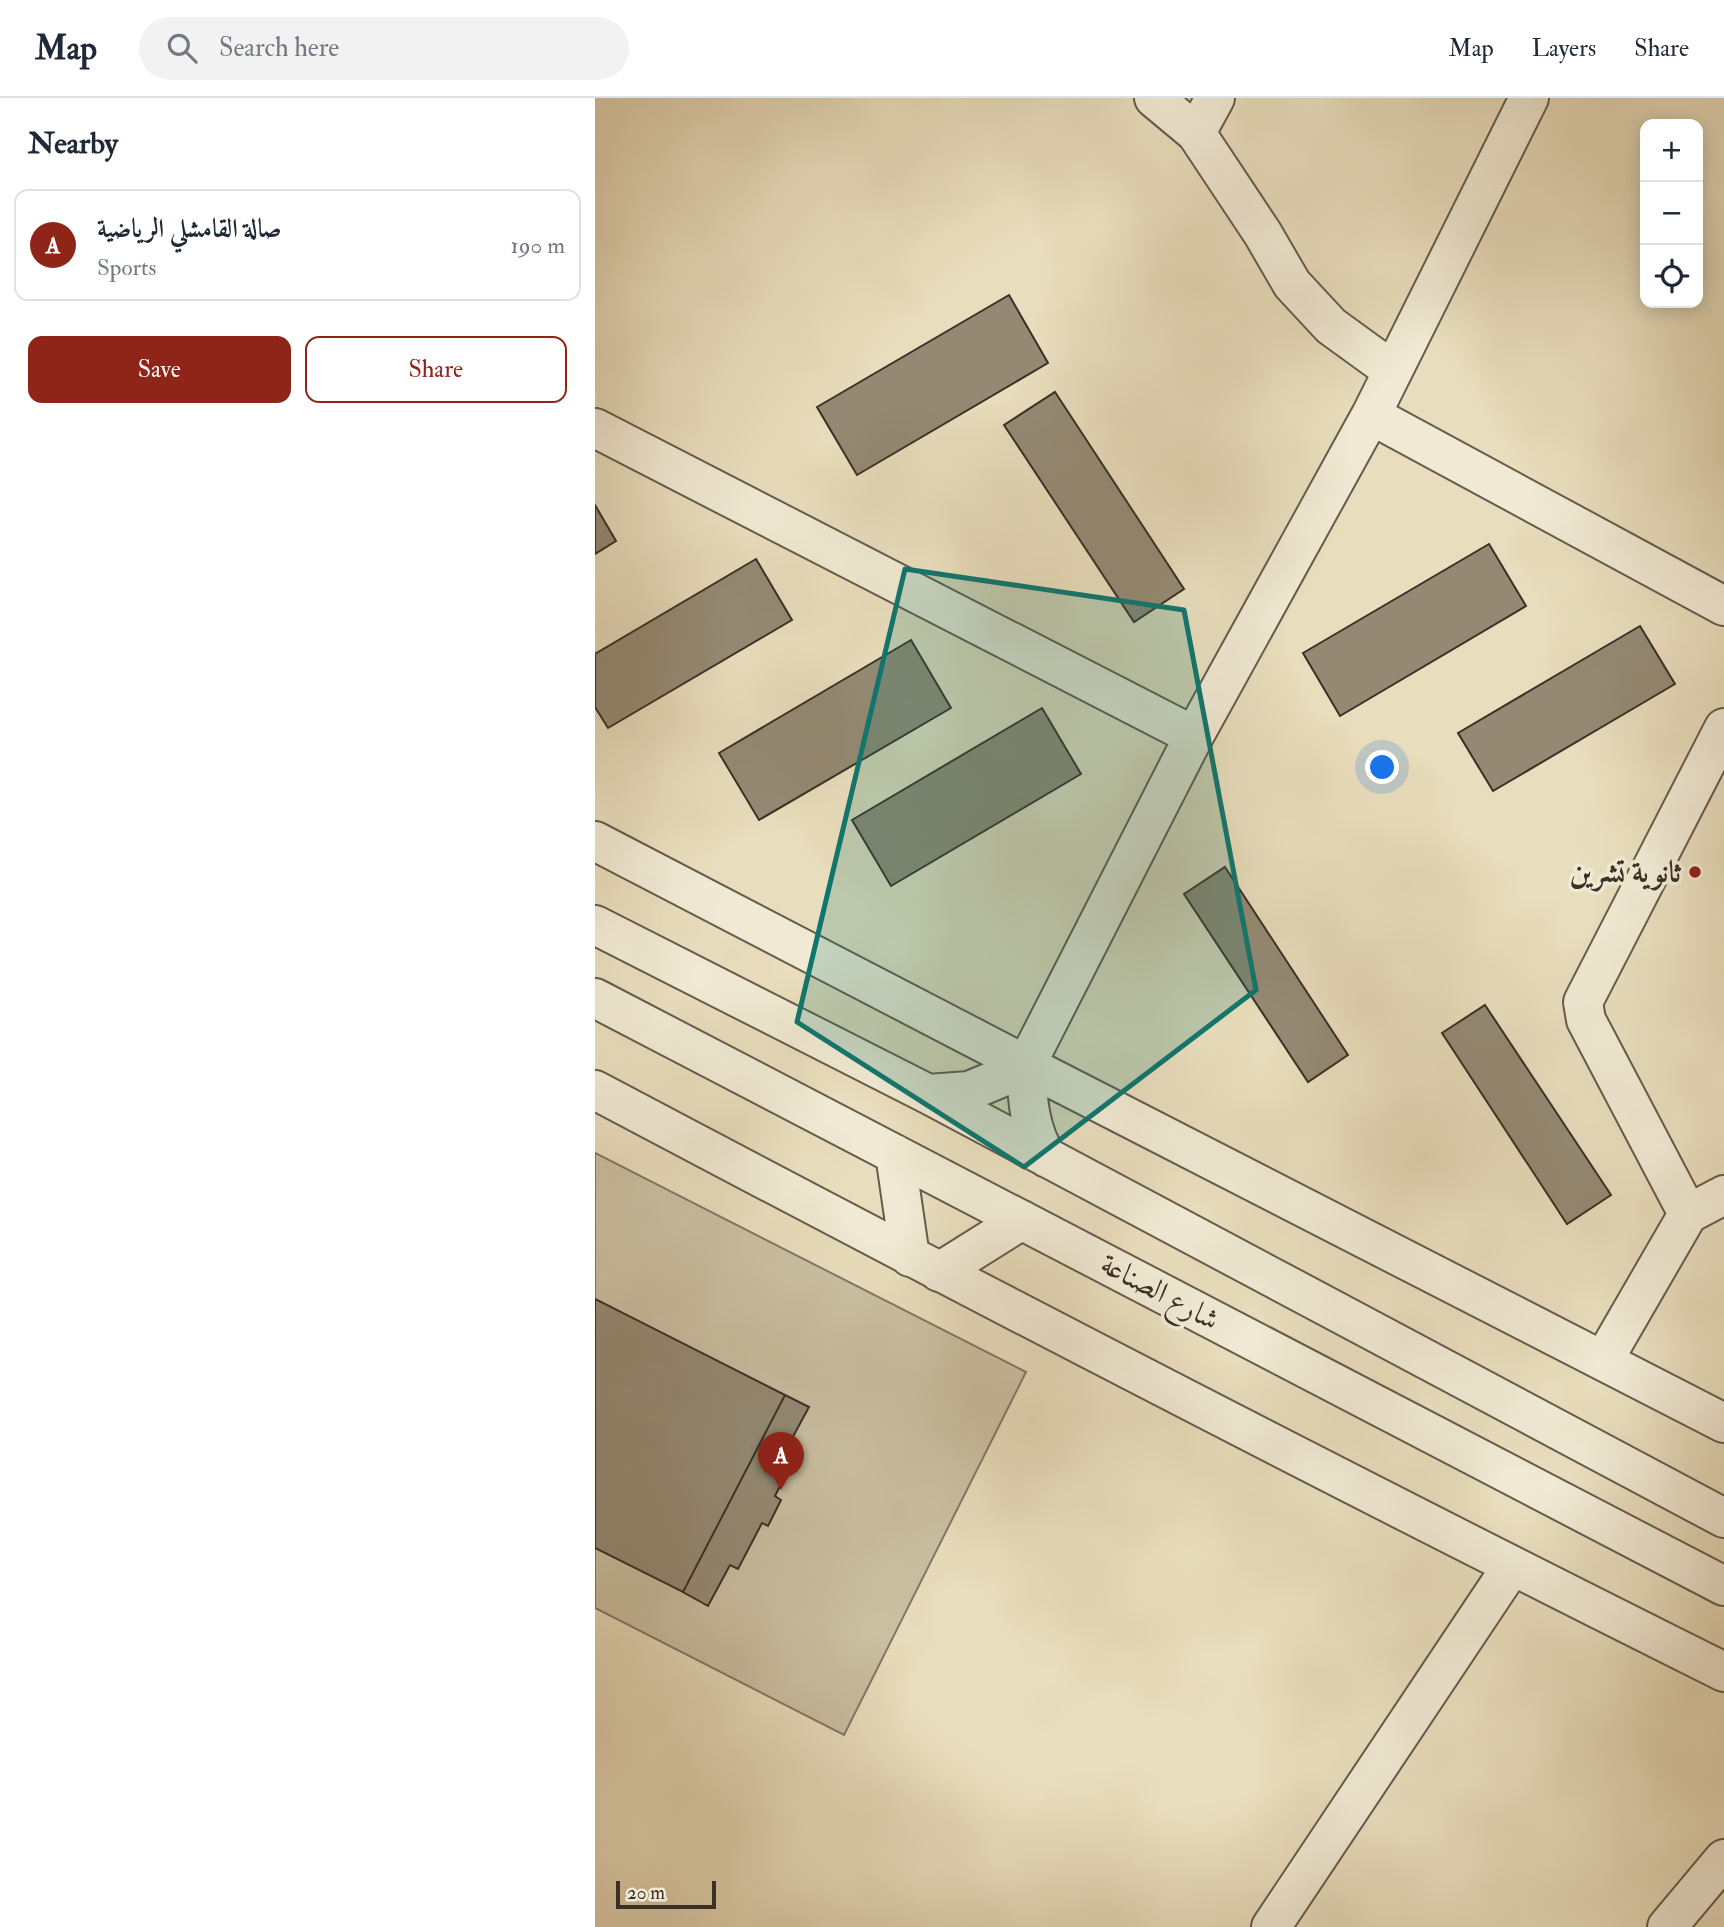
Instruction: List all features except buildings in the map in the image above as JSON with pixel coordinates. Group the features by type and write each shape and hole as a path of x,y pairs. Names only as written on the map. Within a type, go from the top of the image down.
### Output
{"street":[{"path":"1154,98 1196,133 1263,234 1292,284 1331,326 1393,371"},
{"path":"1196,133 1215,98"},
{"path":"1047,1158 1038,1143 1031,1118 1026,1065 1194,736 1371,415 1529,98"},
{"path":"1371,415 1724,606"},
{"path":"595,428 1194,736"},
{"path":"1689,1214 1586,1020 1583,1002 1724,728"},
{"path":"595,841 1724,1423"},
{"path":"595,925 928,1094 1724,1518"},
{"name":"شارع الصناعة","path":"595,998 1724,1586"},
{"path":"928,1094 969,1091 1026,1065"},
{"path":"595,1090 925,1265 1724,1672"},
{"path":"895,1154 925,1265"},
{"path":"1603,1361 1689,1214 1724,1195"},
{"path":"925,1265 1022,1220"},
{"path":"1271,1927 1512,1566"},
{"path":"1668,1927 1724,1859"}],"highlighted area":[{"path":"905,569 1184,610 1256,990 1024,1167 797,1022"}],"shaded area":[{"path":"595,1153 1026,1372 844,1735 595,1608"}],"place":[{"name":"ثانوية تشرين","path":"1695,872"},
{"name":"صالة القامشلي الرياضية","path":"781,1490"}]}
